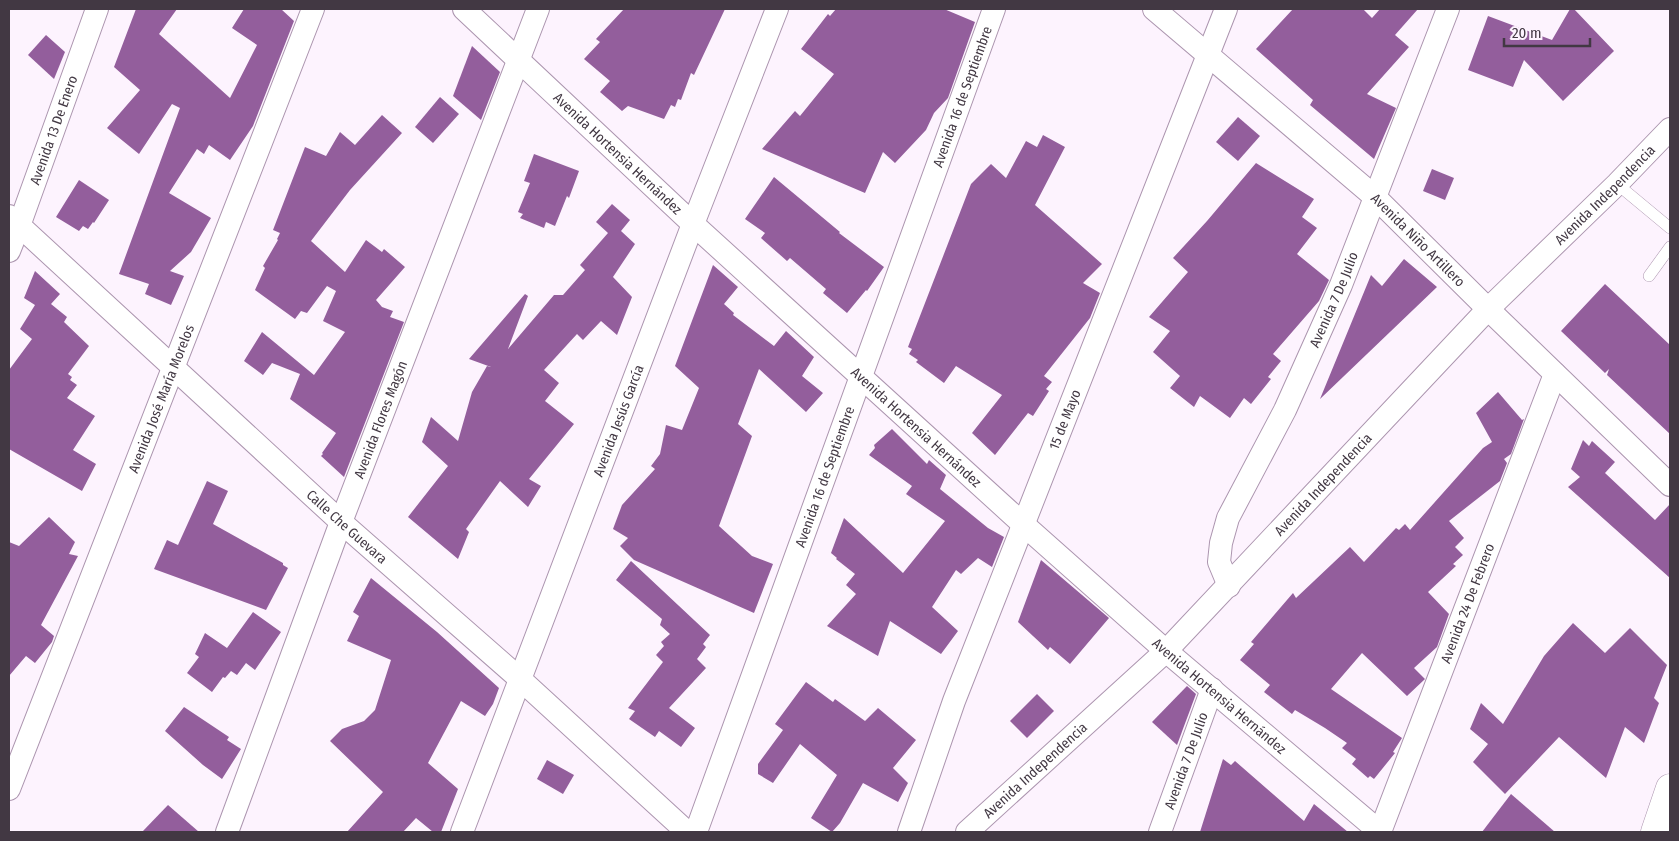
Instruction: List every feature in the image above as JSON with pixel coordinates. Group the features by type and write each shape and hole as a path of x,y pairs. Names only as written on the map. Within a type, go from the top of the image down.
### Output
{"main road":[{"path":"1654,832 1670,788"}],"street":[{"name":"Avenida 13 De Enero","path":"9,251 14,221 97,9"},
{"name":"Avenida José María Morelos","path":"9,788 314,9"},
{"name":"Avenida Hortensia Hernández","path":"464,9 693,224 1024,525 1166,652 1380,832"},
{"name":"Avenida Flores Magón","path":"227,832 342,522 538,9"},
{"name":"Avenida Jesús García","path":"462,832 693,224 777,9"},
{"name":"Avenida 16 de Septiembre","path":"696,832 994,9"},
{"name":"Avenida Niño Artillero","path":"1154,9 1375,197 1670,485"},
{"name":"15 de Mayo","path":"909,832 954,701 1226,9"},
{"name":"Avenida 7 De Julio","path":"1229,586 1219,562 1221,543 1228,518 1285,410 1341,285 1448,9"},
{"name":"Avenida Independencia","path":"967,832 1166,652 1488,309 1617,184 1670,129"},
{"name":"Calle Che Guevara","path":"14,221 342,522 520,679 688,832"},
{"name":"Avenida 24 De Febrero","path":"1380,832 1555,374"},
{"name":"Avenida 7 De Julio","path":"1160,832 1212,689"}],"lane":[{"path":"1617,184 1670,228"},
{"path":"1650,276 1670,247"}],"building":[{"path":"136,9 177,9 159,34 230,98 257,45 232,28 244,9 281,9 294,21 253,126 230,160 209,145 204,154 197,149 169,193 211,218 191,252 170,271 184,276 171,305 145,294 149,284 119,274 180,108 172,104 139,154 107,128 140,90 114,67"},
{"path":"624,9 725,9 694,75 691,73 681,100 678,99 675,107 671,105 664,119 628,106 622,111 600,92 610,81 584,59 600,42 596,39"},
{"path":"836,9 944,9 975,22 948,98 934,113 926,130 895,163 883,152 865,193 762,149 795,111 800,116 834,74 801,49 828,14 830,16"},
{"path":"1293,9 1363,9 1372,18 1380,9 1418,9 1395,35 1409,47 1367,94 1396,108 1374,159 1310,105 1313,100 1256,49"},
{"path":"1570,9 1574,9 1614,51 1563,101 1524,60 1513,87 1468,70 1488,16 1552,40"},
{"path":"46,35 65,52 54,79 28,55"},
{"path":"472,46 500,72 481,120 453,96"},
{"path":"440,97 459,114 433,143 415,127"},
{"path":"382,115 402,133 350,190 311,241 345,272 366,240 382,252 384,249 405,267 376,300 382,307 393,311 390,317 404,322 344,477 321,456 336,433 290,399 300,374 272,363 263,375 244,361 262,332 314,375 345,332 323,321 336,291 327,286 307,313 301,311 295,319 255,290 265,268 263,266 278,240 280,233 273,230 305,147 326,156 340,132 355,145"},
{"path":"1238,117 1260,136 1238,161 1216,142"},
{"path":"1043,135 1065,147 1035,205 1102,264 1083,283 1100,293 1090,318 1044,376 1052,382 1046,389 1049,391 1033,416 1028,413 995,455 972,433 1002,395 956,366 944,383 916,362 918,360 909,354 912,349 908,347 971,184 991,164 1006,178 1026,141 1037,147"},
{"path":"534,154 579,171 569,198 567,196 555,226 546,222 544,228 520,218 523,214 518,212 530,183 524,181"},
{"path":"1256,163 1314,199 1302,217 1317,228 1297,254 1329,280 1319,301 1273,354 1281,361 1268,377 1271,379 1251,404 1244,398 1230,418 1200,396 1194,407 1170,388 1180,376 1153,352 1170,331 1149,317 1188,272 1173,258"},
{"path":"1432,169 1454,178 1445,200 1423,191"},
{"path":"774,177 839,233 884,267 867,291 847,313 823,293 826,289 790,258 787,261 761,238 765,233 745,219"},
{"path":"79,180 109,200 94,223 88,229 83,226 79,231 56,217"},
{"path":"612,204 630,220 621,231 635,244 613,277 632,297 617,335 601,321 583,340 577,334 544,370 559,383 545,401 574,424 529,479 541,486 528,507 500,481 466,529 469,532 458,559 408,517 448,466 422,442 431,417 458,441 472,392 487,366 491,367 469,359 525,294 528,296 508,349 554,295 563,295 585,270 580,265 608,233 596,222"},
{"path":"1404,259 1437,287 1320,399 1371,275 1382,286"},
{"path":"713,265 738,287 724,304 734,313 733,315 774,346 786,331 814,357 802,376 823,393 806,412 759,369 738,424 752,436 719,526 752,556 773,564 754,613 634,560 620,546 628,538 613,529 622,505 655,469 651,466 660,454 666,425 682,430 699,388 675,366"},
{"path":"35,271 60,294 51,304 67,317 64,322 89,346 68,374 72,377 70,380 77,385 67,398 95,416 73,450 96,464 82,491 9,449 9,370 32,339 20,329 35,305 24,298"},
{"path":"1605,284 1670,345 1670,434 1607,375 1609,369 1605,373 1561,331"},
{"path":"1498,392 1522,420 1524,419 1511,454 1504,459 1507,463 1500,481 1449,521 1464,538 1455,547 1463,555 1453,564 1456,566 1428,592 1449,614 1437,647 1414,668 1425,679 1407,696 1362,653 1331,689 1402,738 1393,752 1395,753 1374,779 1370,776 1368,778 1352,764 1356,759 1342,748 1347,743 1295,710 1292,714 1264,692 1270,685 1240,660 1254,644 1251,642 1293,593 1296,598 1350,547 1364,562 1396,528 1399,530 1405,524 1410,530 1483,448 1492,442 1476,413"},
{"path":"892,429 927,464 929,460 946,475 940,489 988,528 1004,537 992,567 978,558 961,574 956,570 932,607 958,631 941,654 890,621 878,656 827,626 856,594 846,585 855,574 831,553 844,518 903,573 945,521 906,494 912,486 869,455 875,448 874,445"},
{"path":"1583,440 1589,446 1592,441 1615,462 1605,473 1655,520 1670,504 1670,578 1568,487 1580,477 1571,469"},
{"path":"207,481 228,491 213,524 283,563 288,568 266,610 154,569 167,540 178,545"},
{"path":"49,517 75,542 69,554 78,556 41,625 54,636 52,642 35,663 26,656 9,676 9,542 19,546"},
{"path":"1041,560 1109,618 1070,664 1050,647 1048,650 1018,622"},
{"path":"631,561 710,635 703,644 706,647 697,659 706,668 669,708 695,728 681,747 659,731 655,737 629,719 635,711 628,708 663,662 656,655 664,646 661,642 670,634 660,625 662,619 616,580"},
{"path":"371,578 437,632 499,688 493,704 485,716 461,701 428,763 458,789 441,832 433,832 416,818 403,832 347,832 383,792 330,741 342,729 364,721 375,710 391,660 347,641 359,616 353,612"},
{"path":"253,612 281,632 255,670 246,663 237,675 231,671 225,678 223,677 212,692 187,673 199,657 195,654 205,633 227,648"},
{"path":"1573,623 1605,653 1630,628 1667,665 1654,698 1659,703 1644,743 1625,727 1606,778 1559,737 1505,794 1473,762 1488,744 1470,729 1481,703 1503,724 1544,656"},
{"path":"806,682 833,702 835,699 865,721 878,708 916,740 893,768 908,783 898,802 863,783 840,823 832,832 811,818 837,775 800,744 773,783 758,774 758,764 783,730 775,724"},
{"path":"1187,686 1196,694 1177,745 1152,722"},
{"path":"1037,694 1054,711 1027,738 1010,721"},
{"path":"184,707 229,737 227,740 241,749 222,779 203,765 165,731"},
{"path":"1223,759 1231,765 1235,761 1304,821 1314,804 1348,832 1200,832"},
{"path":"547,760 574,775 563,794 537,779"},
{"path":"1511,794 1555,832 1482,832"},
{"path":"168,805 199,832 142,832"}]}
